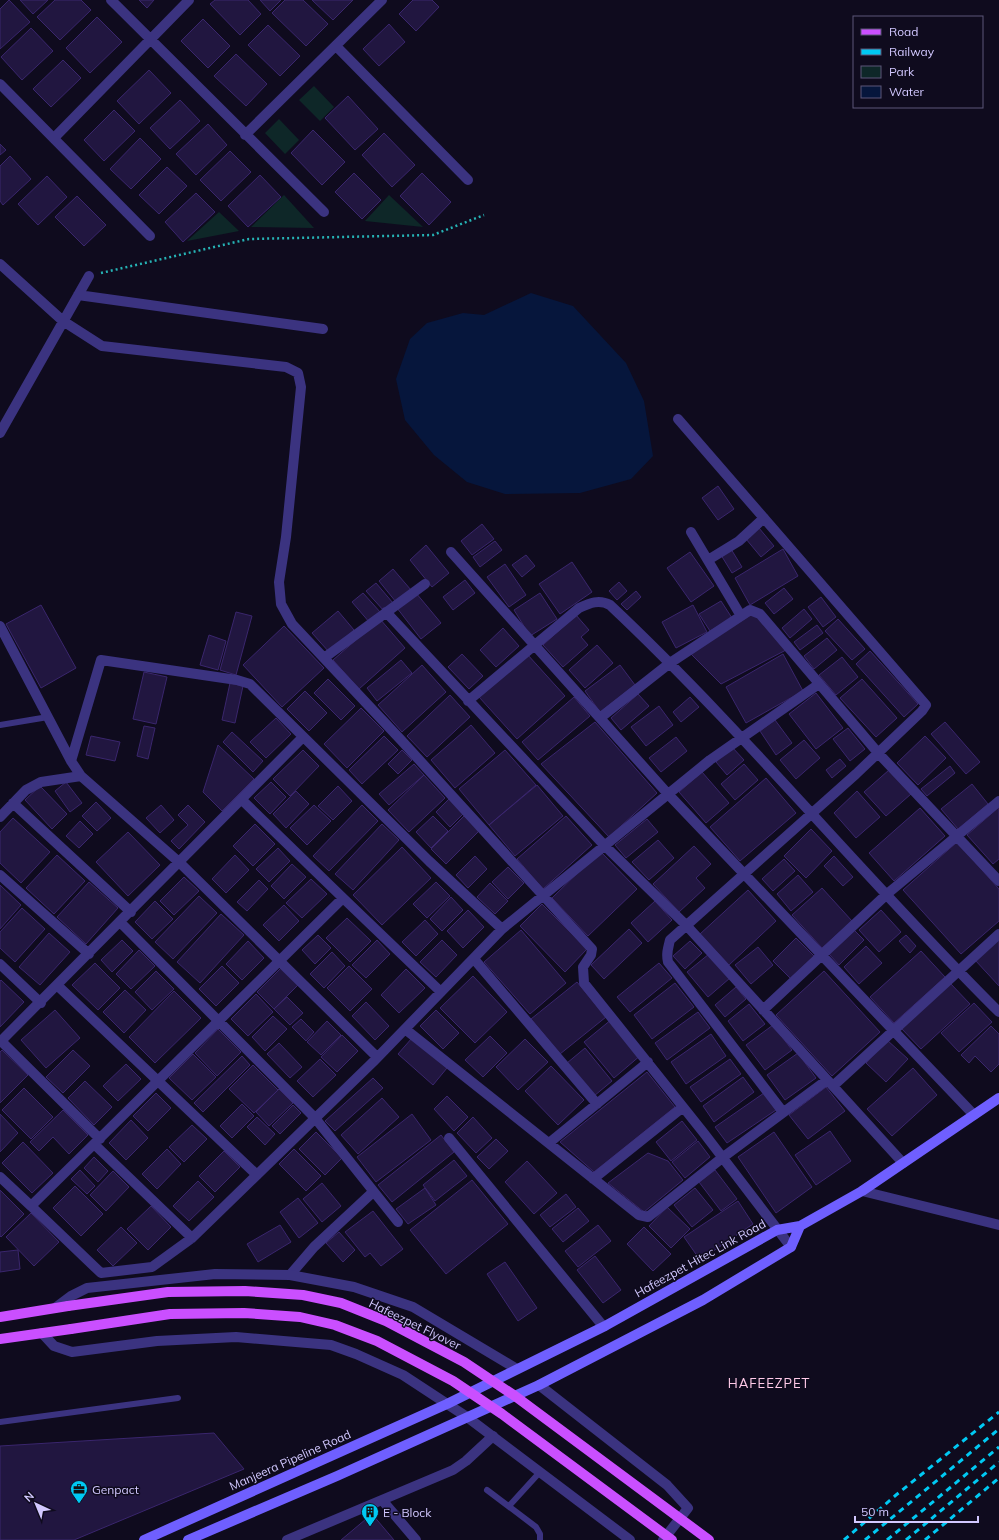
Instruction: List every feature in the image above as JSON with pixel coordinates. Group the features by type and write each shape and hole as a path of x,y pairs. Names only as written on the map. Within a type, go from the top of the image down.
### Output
{"main road":[{"name":"Hafeezpet Hitec Link Road","path":"447,1404 605,1326 777,1230 800,1226 862,1192 999,1098"},
{"path":"180,1524 188,1540 337,1476 539,1385 703,1300 791,1247 800,1226"},
{"name":"Hafeezpet Flyover","path":"0,1317 168,1292 245,1291 303,1295 341,1303 386,1321 464,1362 515,1396 709,1540"},
{"path":"0,1339 170,1314 244,1313 300,1317 335,1325 377,1341 453,1381 502,1414 672,1540"},
{"name":"Manjeera Pipeline Road","path":"144,1540 447,1404"}],"street":[{"path":"111,0 324,212"},
{"path":"54,138 189,0"},
{"path":"246,135 382,0"},
{"path":"336,46 468,180"},
{"path":"0,84 150,236"},
{"path":"0,264 63,321 102,346 286,367 298,373 301,395 286,538 279,582 281,604 292,624 401,740 542,897 592,949 591,955 582,967 584,982 791,1247"},
{"path":"0,433 89,276"},
{"path":"78,294 323,329"},
{"path":"678,419 926,705 922,711 879,754 670,940 666,954 668,962 783,1112"},
{"path":"708,560 739,541 764,518"},
{"path":"691,532 741,616"},
{"path":"451,552 668,794 974,1115"},
{"path":"324,658 425,584"},
{"path":"468,701 579,608 593,601 603,601 610,605 743,737 958,972 999,1012"},
{"path":"600,718 670,663 750,610 760,614 879,754 999,881"},
{"path":"386,612 605,846 687,926 903,1163"},
{"path":"0,626 71,761 81,776 180,863 377,1057"},
{"path":"71,761 102,660 237,680 250,684 429,861 502,929"},
{"path":"0,1177 101,1273 152,1267 192,1238 377,1057 502,929 710,760 819,684"},
{"path":"192,1238 1,1042 180,863 303,737"},
{"path":"0,817 26,790 41,782 81,776"},
{"path":"242,800 441,992"},
{"path":"764,1010 887,894 999,801"},
{"path":"13,803 131,912"},
{"path":"0,875 89,954"},
{"path":"31,1206 342,898"},
{"path":"120,922 315,1118 398,1222"},
{"path":"405,1029 639,1215 648,1217 783,1112 830,1083 894,1031 999,934"},
{"path":"474,958 597,1104"},
{"path":"0,964 41,1003"},
{"path":"58,986 257,1175"},
{"path":"549,1143 648,1062"},
{"path":"593,1179 683,1107"},
{"path":"449,1138 603,1326 605,1326"},
{"path":"290,1275 314,1247 373,1192"},
{"path":"862,1192 999,1225"},
{"path":"55,1308 71,1296 87,1288 215,1274 290,1275 354,1287 413,1308 517,1369"},
{"path":"42,1333 54,1346 72,1352 157,1341 236,1337 331,1345 356,1354 403,1375 467,1417 630,1540"},
{"path":"539,1385 661,1480 680,1498 688,1508 663,1540"},
{"path":"288,1540 453,1470 466,1461 493,1436"},
{"path":"382,1500 416,1540"}],"lane":[{"path":"0,725 48,717"},
{"path":"0,1422 178,1398"},
{"path":"509,1506 540,1472"},
{"path":"487,1490 536,1527 540,1534 540,1540"}],"path":[{"path":"89,276 249,239 433,236 484,216"}],"green space":[{"path":"314,86 334,107 320,121 299,100"},
{"path":"279,119 299,140 285,154 265,133"},
{"path":"284,195 314,228 251,227"},
{"path":"389,195 423,227 365,221"},
{"path":"219,212 239,231 187,241"}],"water":[{"path":"531,293 573,306 626,363 644,401 653,456 631,479 580,493 505,494 467,482 434,455 405,420 396,379 410,339 427,323 463,313 484,315"}],"building":[{"path":"9,0 30,22 0,49 0,9"},
{"path":"20,0 48,0 33,14"},
{"path":"55,0 81,0 91,10 60,40 37,17"},
{"path":"139,0 154,0 147,8"},
{"path":"215,0 248,0 261,14 240,35 210,4"},
{"path":"260,0 281,0 270,11"},
{"path":"285,0 303,0 328,24 306,46 272,13"},
{"path":"312,0 353,0 333,20"},
{"path":"413,0 432,0 439,7 416,31 399,14"},
{"path":"97,17 122,42 90,73 66,48"},
{"path":"203,19 230,46 208,68 181,41"},
{"path":"389,24 405,42 379,66 363,49"},
{"path":"268,25 300,56 280,76 248,45"},
{"path":"31,28 53,51 22,80 1,57"},
{"path":"236,54 267,84 246,106 214,76"},
{"path":"63,60 81,78 51,107 33,89"},
{"path":"149,70 171,93 139,124 117,101"},
{"path":"348,96 378,129 355,150 325,118"},
{"path":"180,100 200,121 170,149 150,128"},
{"path":"114,110 135,131 104,161 84,140"},
{"path":"208,124 227,145 196,175 176,154"},
{"path":"313,130 345,162 322,185 291,153"},
{"path":"384,133 415,165 392,187 362,155"},
{"path":"140,138 161,159 131,189 110,169"},
{"path":"0,144 6,150 0,155"},
{"path":"230,151 251,172 221,201 200,180"},
{"path":"10,156 31,179 3,205 0,201 0,166"},
{"path":"167,167 187,186 159,214 139,195"},
{"path":"354,173 381,200 362,219 335,192"},
{"path":"422,173 451,202 429,225 400,196"},
{"path":"260,175 281,197 248,227 228,206"},
{"path":"47,176 67,197 38,225 18,204"},
{"path":"196,193 215,212 183,242 165,222"},
{"path":"77,196 106,225 84,246 55,217"},
{"path":"718,486 734,509 718,520 702,498"},
{"path":"482,524 494,539 472,555 461,541"},
{"path":"759,528 774,546 761,557 746,539"},
{"path":"495,541 502,550 480,567 473,557"},
{"path":"426,545 449,573 432,587 410,560"},
{"path":"731,549 742,567 732,573 721,555"},
{"path":"783,549 798,576 750,605 735,578"},
{"path":"690,552 714,586 691,602 667,568"},
{"path":"526,555 535,566 522,577 512,565"},
{"path":"572,562 592,592 560,614 539,584"},
{"path":"505,564 526,595 509,607 487,577"},
{"path":"393,569 411,590 396,602 379,581"},
{"path":"465,580 475,593 453,610 443,597"},
{"path":"619,582 627,591 617,600 609,591"},
{"path":"376,583 393,603 384,611 366,591"},
{"path":"784,588 793,599 774,614 765,603"},
{"path":"636,591 641,597 627,610 621,604"},
{"path":"363,593 381,613 370,623 352,602"},
{"path":"416,593 441,623 421,639 397,608"},
{"path":"540,593 557,619 530,636 514,610"},
{"path":"821,597 836,617 823,627 808,607"},
{"path":"721,601 732,618 710,631 699,614"},
{"path":"41,605 76,668 41,688 6,624"},
{"path":"693,605 707,632 676,648 662,622"},
{"path":"804,609 812,619 790,638 782,628"},
{"path":"338,611 354,630 329,652 312,633"},
{"path":"236,612 252,616 236,675 220,670"},
{"path":"754,613 786,650 721,684 690,653"},
{"path":"576,615 589,630 581,637 588,645 563,667 543,645"},
{"path":"380,619 405,648 359,689 333,660"},
{"path":"838,619 865,649 852,660 825,631"},
{"path":"817,625 823,633 800,650 794,642"},
{"path":"284,626 324,668 282,707 243,665"},
{"path":"503,628 519,646 496,667 480,650"},
{"path":"209,635 226,641 218,670 200,665"},
{"path":"827,638 837,650 814,669 804,656"},
{"path":"597,645 613,663 585,688 569,670"},
{"path":"870,651 918,704 904,717 856,664"},
{"path":"462,654 483,676 469,689 448,667"},
{"path":"527,654 565,696 517,739 479,697"},
{"path":"783,654 803,691 746,723 726,687"},
{"path":"842,657 858,677 836,695 819,675"},
{"path":"401,660 412,673 377,701 367,688"},
{"path":"422,665 446,692 402,732 378,705"},
{"path":"620,665 635,685 600,712 585,691"},
{"path":"144,672 167,677 156,724 133,719"},
{"path":"328,679 355,706 341,720 314,693"},
{"path":"862,679 897,718 876,737 840,698"},
{"path":"230,683 243,686 235,723 222,720"},
{"path":"305,691 327,713 309,731 287,709"},
{"path":"816,693 843,728 816,749 789,714"},
{"path":"638,694 649,706 621,730 611,718"},
{"path":"450,695 470,717 427,757 407,736"},
{"path":"574,697 590,716 538,760 522,742"},
{"path":"690,697 699,707 681,722 673,712"},
{"path":"659,706 673,725 646,746 631,727"},
{"path":"361,708 384,731 347,768 324,744"},
{"path":"276,718 291,734 266,758 250,742"},
{"path":"775,720 792,743 776,755 760,731"},
{"path":"595,722 657,793 609,837 541,764"},
{"path":"945,722 980,762 966,774 931,734"},
{"path":"471,725 495,753 455,788 431,760"},
{"path":"144,726 155,728 148,759 137,756"},
{"path":"848,728 865,749 850,761 833,739"},
{"path":"232,732 263,761 253,772 223,742"},
{"path":"91,736 120,742 115,761 86,755"},
{"path":"384,736 398,750 362,784 349,770"},
{"path":"925,736 946,758 918,785 897,763"},
{"path":"676,737 687,751 661,772 649,758"},
{"path":"804,740 820,758 796,779 780,760"},
{"path":"218,745 254,779 222,811 203,792"},
{"path":"732,747 744,760 727,775 716,762"},
{"path":"303,750 319,766 290,796 273,779"},
{"path":"402,750 412,760 398,774 388,764"},
{"path":"505,750 536,785 489,825 459,789"},
{"path":"840,759 846,766 832,778 826,770"},
{"path":"414,764 424,775 389,805 379,794"},
{"path":"744,764 758,780 735,800 721,784"},
{"path":"950,766 955,773 927,796 921,789"},
{"path":"889,770 911,794 886,816 864,792"},
{"path":"702,772 729,803 706,823 679,792"},
{"path":"424,775 445,798 409,832 388,810"},
{"path":"766,778 796,813 740,861 710,827"},
{"path":"66,782 82,803 70,812 55,791"},
{"path":"271,782 286,797 270,814 254,798"},
{"path":"972,784 988,804 958,829 941,809"},
{"path":"537,785 563,816 515,856 489,825"},
{"path":"40,786 67,814 52,829 25,800"},
{"path":"338,786 352,801 333,820 318,806"},
{"path":"296,791 309,804 286,828 273,814"},
{"path":"857,791 880,817 856,838 834,813"},
{"path":"450,798 464,813 450,827 436,812"},
{"path":"96,802 111,818 97,831 82,816"},
{"path":"161,805 174,820 160,833 146,818"},
{"path":"188,805 205,822 179,849 171,841 188,825 178,815"},
{"path":"314,805 331,821 307,845 290,828"},
{"path":"362,805 378,821 329,871 313,856"},
{"path":"999,807 999,859 993,864 967,835"},
{"path":"920,808 945,836 894,881 869,853"},
{"path":"433,816 448,831 431,848 416,832"},
{"path":"464,816 479,831 446,864 431,849"},
{"path":"566,816 592,845 543,889 517,859"},
{"path":"13,818 50,852 21,883 0,863 0,832"},
{"path":"647,819 658,832 626,858 615,845"},
{"path":"80,821 93,834 79,848 66,836"},
{"path":"255,824 275,844 253,866 233,846"},
{"path":"382,824 399,840 353,890 335,874"},
{"path":"811,829 832,851 806,878 784,856"},
{"path":"128,832 160,865 128,896 96,862"},
{"path":"658,840 674,858 649,880 632,862"},
{"path":"957,842 999,889 999,921 961,954 903,890"},
{"path":"694,846 711,864 696,878 705,888 679,912 653,884"},
{"path":"402,847 431,878 382,925 353,895"},
{"path":"278,848 290,861 269,882 256,869"},
{"path":"600,851 637,889 588,936 552,898"},
{"path":"57,855 85,881 54,914 26,888"},
{"path":"235,855 249,870 226,893 212,879"},
{"path":"475,856 487,869 468,888 456,875"},
{"path":"834,856 853,877 843,886 824,866"},
{"path":"784,859 795,871 773,891 762,879"},
{"path":"292,864 306,877 284,899 271,886"},
{"path":"508,867 524,883 508,899 492,882"},
{"path":"798,875 813,892 791,911 777,894"},
{"path":"184,877 199,891 174,915 160,901"},
{"path":"311,879 327,894 302,918 286,903"},
{"path":"259,880 268,889 247,911 237,902"},
{"path":"89,882 118,908 86,944 57,917"},
{"path":"436,882 450,896 427,918 413,904"},
{"path":"490,883 508,901 495,914 477,897"},
{"path":"0,885 21,905 0,929"},
{"path":"822,888 852,921 822,948 792,915"},
{"path":"748,890 776,921 729,965 700,934"},
{"path":"199,896 217,913 173,959 155,942"},
{"path":"451,897 463,910 442,931 430,919"},
{"path":"155,901 173,919 152,939 135,922"},
{"path":"655,901 672,920 648,942 631,923"},
{"path":"542,904 587,949 565,972 520,926"},
{"path":"284,905 299,921 279,941 263,925"},
{"path":"22,908 45,929 15,962 0,948 0,932"},
{"path":"468,910 484,927 463,948 447,931"},
{"path":"881,910 901,932 879,952 859,930"},
{"path":"221,914 244,935 200,983 177,962"},
{"path":"347,918 371,941 350,962 326,938"},
{"path":"425,920 438,934 416,956 402,942"},
{"path":"629,929 642,943 604,979 591,965"},
{"path":"853,929 864,940 839,965 829,954"},
{"path":"521,930 566,983 530,1014 484,962"},
{"path":"49,933 70,952 40,985 19,967"},
{"path":"318,935 331,948 315,964 302,950"},
{"path":"906,935 916,946 910,953 899,941"},
{"path":"796,938 814,956 791,979 773,961"},
{"path":"999,938 999,986 975,960"},
{"path":"122,940 133,951 112,972 101,960"},
{"path":"377,940 390,954 366,978 352,965"},
{"path":"442,940 457,955 436,977 420,962"},
{"path":"248,941 264,958 242,980 226,964"},
{"path":"690,941 702,953 685,969 673,956"},
{"path":"866,946 882,963 859,984 844,967"},
{"path":"758,947 773,965 751,984 735,965"},
{"path":"139,950 155,966 131,989 116,974"},
{"path":"921,951 945,977 894,1023 870,997"},
{"path":"332,952 345,966 324,988 310,974"},
{"path":"709,954 730,978 708,997 687,972"},
{"path":"95,963 120,988 98,1010 72,985"},
{"path":"659,963 672,978 630,1012 617,997"},
{"path":"222,966 239,983 216,1006 199,989"},
{"path":"349,966 372,989 350,1011 327,988"},
{"path":"281,968 298,985 274,1009 257,992"},
{"path":"406,969 425,988 399,1013 381,995"},
{"path":"156,971 174,989 152,1010 135,992"},
{"path":"824,971 880,1032 832,1076 776,1015"},
{"path":"473,976 507,1012 475,1043 440,1008"},
{"path":"1,980 24,1002 0,1027 0,981"},
{"path":"577,982 606,1017 560,1054 531,1019"},
{"path":"675,983 694,1007 652,1039 634,1015"},
{"path":"950,983 970,1004 921,1049 901,1028"},
{"path":"736,987 746,999 725,1017 715,1005"},
{"path":"125,990 146,1010 124,1033 103,1012"},
{"path":"174,991 201,1018 155,1063 129,1037"},
{"path":"256,994 273,1012 248,1036 231,1019"},
{"path":"287,997 303,1013 290,1025 274,1009"},
{"path":"366,1002 389,1026 375,1040 352,1016"},
{"path":"974,1003 992,1022 959,1052 941,1033"},
{"path":"749,1004 765,1024 743,1041 728,1021"},
{"path":"55,1010 80,1038 46,1068 21,1040"},
{"path":"436,1010 459,1033 443,1049 420,1026"},
{"path":"698,1012 710,1028 667,1060 655,1043"},
{"path":"273,1016 287,1029 265,1051 252,1037"},
{"path":"301,1019 314,1032 306,1041 292,1027"},
{"path":"612,1019 641,1055 614,1078 584,1042"},
{"path":"327,1021 341,1035 321,1055 307,1042"},
{"path":"773,1025 792,1050 765,1070 746,1045"},
{"path":"991,1026 999,1034 999,1064 991,1072 975,1056 969,1063 961,1055"},
{"path":"218,1029 241,1052 217,1076 195,1053"},
{"path":"711,1034 726,1056 686,1084 671,1062"},
{"path":"342,1035 358,1051 337,1072 321,1057"},
{"path":"490,1036 507,1053 483,1077 465,1060"},
{"path":"412,1038 447,1068 433,1085 398,1054"},
{"path":"525,1039 548,1062 518,1090 496,1067"},
{"path":"887,1040 908,1059 886,1082 866,1063"},
{"path":"279,1043 302,1067 290,1078 267,1054"},
{"path":"585,1048 612,1081 594,1096 567,1063"},
{"path":"2,1050 28,1075 0,1103 0,1052"},
{"path":"73,1050 90,1066 63,1093 46,1077"},
{"path":"798,1053 816,1078 785,1100 767,1075"},
{"path":"193,1054 216,1077 192,1100 169,1078"},
{"path":"242,1056 250,1065 203,1112 194,1103"},
{"path":"320,1059 336,1075 313,1097 297,1081"},
{"path":"730,1059 741,1074 701,1102 690,1087"},
{"path":"126,1064 141,1079 118,1101 103,1086"},
{"path":"253,1065 278,1090 254,1113 229,1089"},
{"path":"551,1066 584,1100 558,1125 525,1091"},
{"path":"913,1068 937,1095 892,1136 867,1109"},
{"path":"647,1072 675,1107 594,1172 560,1142"},
{"path":"743,1077 754,1092 714,1122 703,1106"},
{"path":"373,1078 383,1088 335,1131 325,1121"},
{"path":"85,1081 112,1107 94,1125 68,1098"},
{"path":"826,1087 845,1111 808,1139 789,1115"},
{"path":"24,1088 53,1117 31,1139 2,1110"},
{"path":"279,1089 293,1103 269,1126 256,1112"},
{"path":"156,1093 171,1108 148,1131 133,1116"},
{"path":"764,1093 776,1110 727,1143 715,1127"},
{"path":"447,1096 468,1117 454,1131 434,1109"},
{"path":"382,1098 399,1117 358,1154 341,1135"},
{"path":"242,1104 254,1116 232,1138 220,1126"},
{"path":"293,1105 301,1113 280,1134 272,1126"},
{"path":"63,1110 88,1135 69,1154 53,1137 39,1151 30,1142"},
{"path":"0,1114 18,1133 0,1152"},
{"path":"412,1114 431,1140 376,1182 357,1157"},
{"path":"257,1117 275,1134 265,1145 247,1127"},
{"path":"473,1117 492,1138 476,1153 457,1133"},
{"path":"131,1120 148,1138 126,1160 109,1143"},
{"path":"682,1121 697,1140 671,1161 656,1142"},
{"path":"192,1125 207,1139 184,1162 169,1147"},
{"path":"830,1131 851,1161 816,1185 795,1155"},
{"path":"316,1132 342,1158 325,1175 299,1149"},
{"path":"774,1132 812,1187 776,1213 738,1157"},
{"path":"441,1135 454,1152 392,1202 378,1185"},
{"path":"496,1139 508,1151 489,1169 477,1157"},
{"path":"698,1141 710,1157 685,1178 672,1162"},
{"path":"23,1142 53,1173 32,1193 2,1163"},
{"path":"167,1149 181,1164 157,1189 142,1174"},
{"path":"294,1149 321,1176 306,1191 279,1164"},
{"path":"224,1151 240,1167 215,1192 199,1176"},
{"path":"648,1153 668,1161 683,1180 644,1212 608,1183"},
{"path":"94,1157 108,1171 98,1182 84,1168"},
{"path":"454,1160 467,1176 435,1201 423,1185"},
{"path":"527,1161 557,1193 534,1214 505,1182"},
{"path":"80,1170 95,1186 87,1194 71,1179"},
{"path":"715,1170 737,1199 721,1211 699,1182"},
{"path":"113,1171 129,1187 106,1211 90,1195"},
{"path":"472,1180 508,1224 446,1274 410,1230"},
{"path":"198,1181 214,1197 189,1221 173,1206"},
{"path":"322,1183 341,1206 322,1222 303,1199"},
{"path":"75,1186 103,1214 81,1236 53,1208"},
{"path":"425,1188 436,1205 408,1224 396,1209"},
{"path":"695,1188 713,1210 692,1227 674,1205"},
{"path":"0,1190 24,1214 1,1237 0,1236"},
{"path":"566,1194 576,1207 550,1227 540,1215"},
{"path":"298,1198 318,1223 299,1238 280,1212"},
{"path":"738,1201 753,1224 700,1260 684,1237"},
{"path":"151,1206 171,1227 148,1250 127,1229"},
{"path":"667,1207 690,1229 671,1248 649,1226"},
{"path":"578,1208 589,1221 563,1242 552,1229"},
{"path":"373,1211 403,1249 381,1266 370,1253 365,1257 345,1232"},
{"path":"31,1213 59,1242 34,1266 6,1237"},
{"path":"280,1225 291,1242 258,1262 247,1244"},
{"path":"598,1225 611,1241 578,1267 565,1251"},
{"path":"121,1227 137,1243 113,1266 97,1250"},
{"path":"644,1227 671,1254 653,1271 627,1244"},
{"path":"339,1232 355,1250 343,1262 326,1243"},
{"path":"18,1250 20,1269 0,1272 0,1252"},
{"path":"595,1256 621,1290 603,1303 577,1270"},
{"path":"505,1262 537,1308 518,1321 487,1274"},
{"name":"Genpact","path":"214,1433 244,1469 74,1540 0,1540 0,1446"},
{"name":"E - Block","path":"372,1514 394,1540 341,1540"}],"railway":[{"path":"844,1540 896,1495 999,1412"},
{"path":"865,1540 999,1429"},
{"path":"887,1540 999,1447"},
{"path":"906,1540 999,1462"},
{"path":"925,1540 999,1478"}],"place":[{"name":"Genpact","path":"79,1504"},
{"name":"E - Block","path":"370,1527"}],"district":[{"name":"HAFEEZPET","path":"769,1383"}]}
